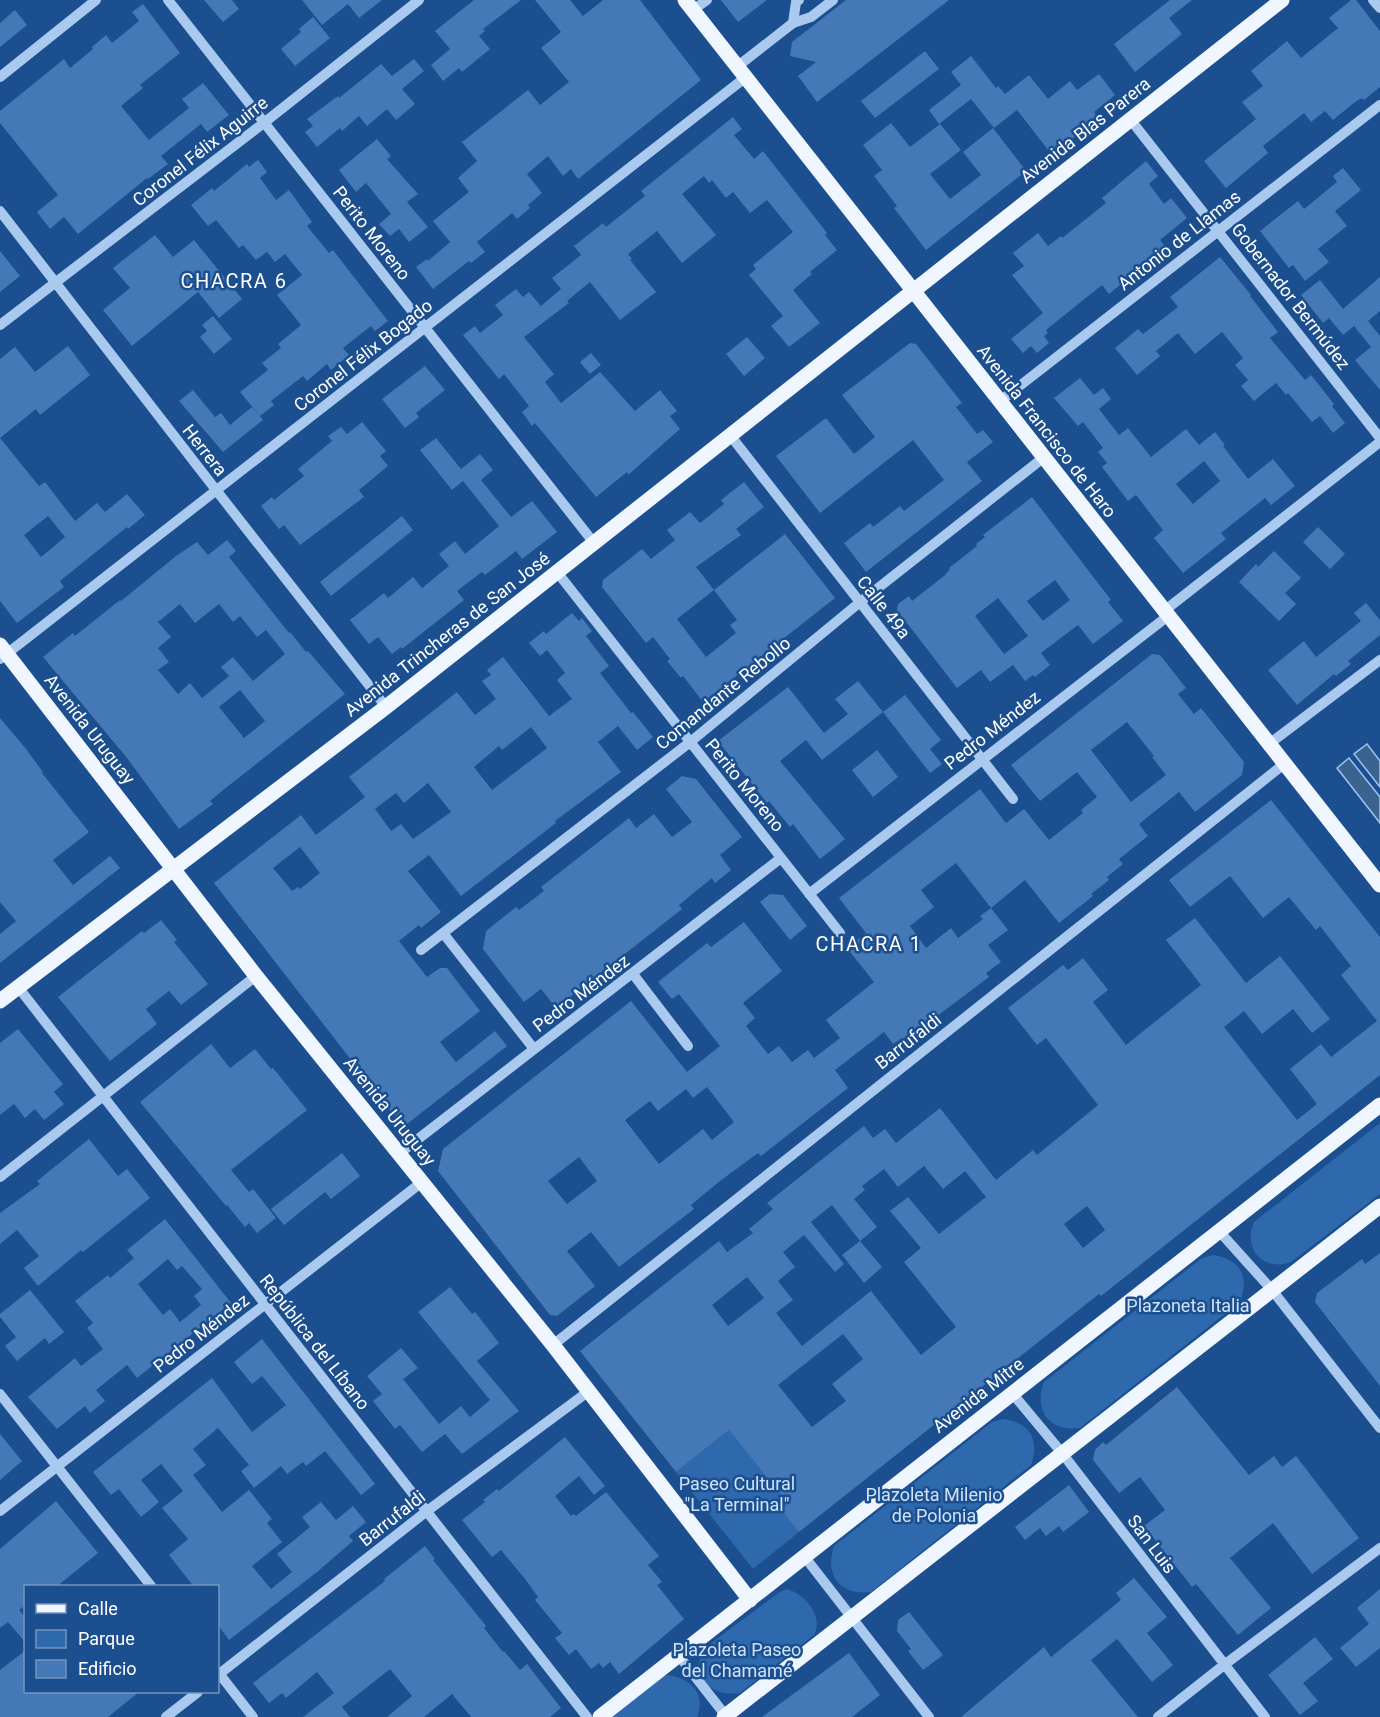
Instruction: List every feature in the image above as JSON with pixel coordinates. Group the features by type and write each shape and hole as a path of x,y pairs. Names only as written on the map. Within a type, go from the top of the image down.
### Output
{"main road":[{"name":"Avenida Blas Parera","path":"913,292 1282,0"},
{"name":"Avenida Francisco de Haro","path":"689,5 1380,885"},
{"name":"Avenida Trincheras de San José","path":"0,1001 386,707 913,292"},
{"name":"Avenida Uruguay","path":"2,653 174,868 256,976 553,1345 750,1600"},
{"name":"Avenida Mitre","path":"600,1717 1380,1105"},
{"path":"725,1716 1380,1206"}],"street":[{"path":"0,77 96,0"},
{"name":"Perito Moreno","path":"168,0 594,543"},
{"name":"Coronel Félix Aguirre","path":"0,325 265,122 419,0"},
{"path":"689,5 707,0"},
{"path":"793,23 796,2 799,0"},
{"name":"Coronel Félix Bogado","path":"2,653 425,328 742,71 793,23 811,17 833,0"},
{"path":"1373,0 1380,8"},
{"name":"Antonio de Llamas","path":"999,402 1380,105"},
{"name":"Gobernador Bermúdez","path":"1130,119 1380,440"},
{"name":"Herrera","path":"0,211 386,707"},
{"name":"Calle 49a","path":"730,435 1013,799"},
{"name":"Pedro Méndez","path":"809,894 1166,614 1380,440"},
{"name":"Comandante Rebollo","path":"421,950 689,742 1043,458"},
{"name":"Perito Moreno","path":"557,572 840,933"},
{"path":"1269,744 1380,660"},
{"name":"Barrufaldi","path":"553,1345 1284,764"},
{"name":"Pedro Méndez","path":"399,1153 782,858"},
{"path":"443,933 534,1049"},
{"path":"633,974 688,1046"},
{"path":"0,1177 256,976"},
{"name":"República del Líbano","path":"18,987 587,1717"},
{"name":"Pedro Méndez","path":"0,1511 422,1182"},
{"path":"1219,1231 1272,1290 1380,1428"},
{"name":"Barrufaldi","path":"219,1673 427,1511 589,1392"},
{"name":"San Luis","path":"1012,1393 1062,1453 1264,1717"},
{"path":"0,1394 149,1585"},
{"path":"1158,1717 1380,1548"},
{"path":"804,1556 929,1717"},
{"path":"679,1656 725,1716"},
{"path":"219,1675 254,1717"},
{"path":"166,1717 197,1693"}],"green space":[{"path":"1380,1123 1380,1194 1291,1262 1272,1264 1258,1256 1251,1241 1254,1222"},
{"name":"Plazoneta Italia","path":"1213,1255 1230,1260 1240,1270 1244,1284 1240,1302 1080,1428 1060,1427 1053,1423 1043,1410 1041,1402 1044,1382 1202,1258"},
{"name":"Plazoleta Milenio de Polonia","path":"1003,1419 1020,1424 1030,1434 1034,1448 1031,1465 871,1592 851,1591 843,1587 833,1574 831,1566 834,1546 992,1422"},
{"name":"Paseo Cultural \"La Terminal\"","path":"729,1430 788,1504 799,1532 753,1569 676,1472"},
{"name":"Plazoleta Paseo del Chamamé","path":"787,1589 806,1601 815,1613 817,1620 814,1635 740,1693 720,1692 712,1688 702,1677 700,1669 703,1649"},
{"name":"Plazoleta Paseo del Chamamé","path":"668,1675 683,1680 694,1688 700,1701 697,1717 612,1717 615,1711 657,1678"}],"shaded area":[{"path":"1367,744 1380,761 1380,787 1354,754"},
{"path":"1349,758 1380,797 1380,823 1337,768"}],"building":[{"path":"204,0 232,0 239,9 223,22"},
{"path":"302,0 382,0 359,18 348,4 322,25"},
{"path":"474,0 521,0 483,29 485,31 479,36 490,49 462,72 459,68 443,81 431,65 450,49 435,31"},
{"path":"535,0 570,0 583,16 603,0 640,0 701,80 578,179 571,169 563,176 548,156 527,174 542,193 528,205 530,208 517,219 512,213 477,242 485,252 471,263 469,261 433,289 416,267 427,259 428,261 450,242 433,221 469,192 458,178 477,161 462,142 528,90 540,105 569,82 541,48 561,32"},
{"path":"721,0 767,0 738,22"},
{"path":"846,0 949,0 817,102 798,76 816,62 790,56 792,42"},
{"path":"1170,0 1192,0 1169,18 1182,34 1135,72 1114,44"},
{"path":"1351,0 1356,0 1380,31 1380,87 1364,100 1362,98 1355,102 1333,120 1325,111 1311,122 1304,113 1263,146 1268,153 1226,188 1204,161 1256,119 1242,102 1263,86 1251,71 1287,41 1301,58 1338,28 1329,18"},
{"path":"143,4 180,53 140,85 143,88 121,106 149,140 189,108 182,99 203,83 229,115 207,132 201,124 161,156 168,164 147,178 78,234 64,217 50,229 37,212 58,195 0,123 0,111 64,59 70,68 106,35 112,43 139,21 132,12"},
{"path":"15,10 27,25 0,47 0,23"},
{"path":"313,17 330,38 295,66 281,49 301,32 299,29"},
{"path":"925,51 939,69 875,118 861,101"},
{"path":"971,56 996,88 998,86 1005,94 1029,75 1048,99 1070,81 1077,90 1099,74 1115,95 1094,112 1098,118 1052,155 1017,110 994,128 971,99 939,124 929,110 961,85 951,72"},
{"path":"414,59 424,71 402,89 415,104 396,120 387,109 367,126 359,116 342,131 340,128 317,147 305,132 313,126 307,119 338,96 339,98 381,64 392,76"},
{"path":"733,117 742,129 734,135 754,159 763,151 827,233 825,235 837,250 810,272 812,274 793,290 820,323 789,347 771,326 783,316 749,275 756,269 753,265 793,232 767,200 750,213 733,192 726,198 712,180 709,183 704,176 682,194 716,235 682,263 657,231 628,254 632,259 630,260 656,292 620,320 590,282 567,301 569,303 524,337 554,374 545,382 561,403 600,372 635,411 660,390 677,411 670,416 680,429 628,475 627,472 596,497 535,423 532,426 522,412 529,406 504,374 499,379 463,335 475,326 480,333 503,315 495,305 516,289 523,297 529,292 541,306 561,289 552,278 581,255 574,246 603,223 606,227 645,196 641,191"},
{"path":"891,123 910,147 940,124 961,150 930,174 950,199 981,175 963,152 993,128 1026,171 926,250 894,208 897,206 874,176 882,170 863,145"},
{"path":"377,139 391,156 387,159 418,194 407,202 428,227 409,242 399,229 390,236 379,224 391,214 366,183 356,192 339,170"},
{"path":"258,160 267,172 260,178 276,200 289,190 312,222 307,226 329,253 333,250 388,321 375,331 371,326 343,348 349,355 331,370 327,364 307,381 303,376 271,401 274,405 260,416 240,392 268,370 262,363 281,348 278,344 301,325 277,295 302,275 285,254 275,262 267,252 256,260 243,245 239,248 216,220 208,226 191,205 212,188 214,191 247,164 249,167"},
{"path":"1146,161 1158,176 1149,184 1164,204 1171,198 1187,218 1160,240 1169,251 1153,264 1150,260 1109,294 1102,285 1046,330 1048,333 1044,336 1049,343 1037,353 1031,346 1023,353 1011,339 1043,313 1012,275 1024,266 1013,253 1038,233 1048,246 1061,236 1062,238 1106,203 1102,198"},
{"path":"1343,168 1361,190 1335,211 1347,226 1318,249 1329,262 1305,281 1293,265 1289,268 1260,231 1298,201 1304,209 1337,182 1333,176"},
{"path":"155,235 173,257 194,240 242,299 219,318 198,292 132,346 103,310 130,288 113,268"},
{"path":"0,251 20,276 0,292"},
{"path":"1220,257 1278,332 1270,338 1305,380 1311,375 1334,404 1332,406 1345,423 1333,433 1320,416 1312,422 1288,393 1286,395 1276,383 1254,401 1241,386 1248,380 1235,365 1243,358 1222,332 1195,354 1178,333 1156,351 1160,356 1137,375 1115,348 1138,329 1143,334 1178,307 1170,297"},
{"path":"1380,277 1380,311 1368,321 1380,336 1380,390 1355,360 1371,347 1354,326 1343,335 1329,318 1323,323 1301,295 1320,280 1343,309"},
{"path":"213,316 232,339 214,354 200,337 207,331 202,325"},
{"path":"747,337 765,358 744,376 726,354"},
{"path":"910,343 916,344 962,403 956,407 977,434 983,430 993,442 967,462 982,481 866,572 844,543 870,523 873,527 900,506 904,511 944,480 913,440 820,513 776,456 826,418 854,454 875,437 842,395"},
{"path":"68,346 90,375 40,415 36,409 0,438 0,359 15,347 35,372"},
{"path":"591,353 601,365 590,374 580,362"},
{"path":"425,366 445,390 416,413 419,417 405,428 382,399"},
{"path":"1080,378 1094,395 1103,388 1111,399 1099,409 1119,435 1128,428 1151,457 1186,429 1199,445 1215,432 1248,479 1273,459 1295,486 1271,505 1265,498 1221,533 1226,539 1183,573 1154,538 1163,530 1136,495 1128,501 1102,467 1107,463 1098,452 1103,448 1083,422 1078,426 1054,398","holes":["1204,461 1220,481 1193,504 1176,484"]},
{"path":"193,390 215,417 221,413 230,425 252,407 263,420 223,452 179,401"},
{"path":"362,422 386,451 380,456 388,466 359,490 364,497 300,545 284,525 279,529 261,506 272,497 274,500 304,476 298,469 332,441 328,436 341,427 347,434"},
{"path":"0,438 39,486 45,482 75,521 97,503 105,512 127,494 145,515 60,581 64,587 17,623 0,601","holes":["48,516 65,537 41,557 24,535"]},
{"path":"436,438 461,469 480,454 493,470 481,480 511,517 532,501 557,532 522,559 516,551 485,575 482,572 457,591 464,600 402,649 401,647 392,654 378,637 369,644 350,620 384,593 388,598 413,577 422,588 449,566 439,554 455,541 465,554 499,526 463,481 452,490 420,450"},
{"path":"744,482 764,507 736,529 741,535 696,567 714,590 785,534 835,598 703,702 683,676 681,678 667,661 670,659 653,637 646,643 602,587 603,580 642,549 651,559 675,540 667,530 690,512 700,523 724,504 721,500","holes":["714,590 737,620 730,625 736,633 706,657 677,619"]},
{"path":"1032,497 1111,600 1108,602 1123,621 1093,644 1078,625 1041,653 1050,665 1035,677 1033,675 1025,681 1013,665 990,682 981,670 957,688 897,610 898,604 909,596 912,601 944,576 949,568 977,546 976,544 985,537 983,535","holes":["1055,580 1070,600 1043,621 1027,601","998,598 1028,636 1004,654 975,616"]},
{"path":"402,516 413,530 331,596 320,582"},
{"path":"1318,527 1345,554 1330,569 1303,542"},
{"path":"227,540 236,551 229,557 289,633 306,652 308,651 345,694 227,787 210,801 213,804 179,829 127,758 43,657 73,633 75,636 197,542 208,555","holes":["180,604 195,623 219,604 233,622 240,616 257,637 266,630 285,654 253,681 233,657 221,667 229,676 202,698 190,683 178,694 158,670 169,662 158,648 171,637 158,622","240,690 265,721 244,738 219,707"]},
{"path":"1274,551 1301,578 1285,593 1296,604 1279,621 1239,582 1256,564 1258,567"},
{"path":"1366,603 1380,620 1380,635 1348,661 1351,664 1336,676 1334,674 1297,705 1268,670 1304,641 1316,657 1361,621 1354,613"},
{"path":"572,613 579,621 582,618 592,631 586,636 609,666 600,673 653,737 637,750 618,726 598,742 621,772 461,896 429,855 408,871 441,912 421,928 419,925 399,941 427,977 440,968 447,968 480,1011 440,1042 456,1062 495,1031 507,1046 407,1124 400,1123 214,883 301,815 316,835 365,797 349,777 457,692 475,715 496,699 482,681 491,675 487,670 503,657 549,716 572,699 557,680 565,673 547,650 540,656 529,643 544,631 546,634","holes":["531,727 547,748 492,790 474,767 499,746 502,750","428,783 451,812 413,839 401,824 391,831 375,809 396,793 404,803","300,847 320,873 300,889 298,887 292,891 273,868"]},
{"path":"1152,654 1160,655 1186,688 1178,694 1194,714 1201,708 1244,762 1242,775 1195,812 1179,792 1139,824 1148,836 1119,859 1123,864 1107,877 1109,880 1091,894 1093,896 1059,923 1025,880 991,908 1008,930 988,945 1001,962 986,973 989,977 932,1020 906,1043 902,1038 893,1044 884,1032 835,1070 848,1088 761,1156 758,1153 720,1181 691,1205 694,1209 619,1267 591,1232 567,1251 595,1286 557,1316 550,1315 438,1171 443,1149 631,1001 687,1072 720,1046 679,994 672,999 658,982 707,943 711,947 744,922 782,971 743,1003 755,1018 746,1026 768,1054 779,1046 792,1062 808,1050 814,1058 840,1038 826,1020 874,982 847,948 866,933 839,898 980,789 1006,823 1024,809 1049,840 1083,813 1081,810 1097,797 1077,772 1040,801 1011,765","holes":["1127,722 1166,775 1131,802 1091,750","956,863 991,908 980,916 983,919 958,938 951,928 926,948 910,926 934,907 921,890","707,1087 734,1122 712,1140 703,1129 659,1164 625,1120 650,1101 658,1111 686,1089 693,1098","579,1157 597,1181 567,1204 548,1181"]},
{"path":"858,681 883,712 822,760 806,740 780,761 845,839 820,859 793,824 790,827 769,801 767,803 718,741 788,687 824,733 848,714 835,699"},
{"path":"905,695 941,740 930,749 942,764 930,773 883,712"},
{"path":"0,718 89,832 53,860 73,885 110,856 120,868 0,963 0,934 16,921 0,902"},
{"path":"877,750 898,777 873,797 852,770"},
{"path":"682,776 696,779 742,837 720,855 731,870 715,883 712,878 679,905 682,909 556,1008 541,989 524,1002 483,949 486,931 516,907 519,910 544,891 541,887 629,818 636,828 654,814 672,837 692,822 666,789"},
{"path":"1271,800 1380,937 1380,1075 799,1532 781,1509 788,1504 729,1430 676,1472 580,1351 719,1241 727,1252 753,1233 749,1229 773,1209 767,1203 864,1126 873,1138 885,1129 896,1143 940,1108 996,1180 1033,1150 1037,1155 1098,1105 1046,1038 1037,1045 1008,1008 1063,965 1068,970 1083,958 1108,990 1093,1002 1126,1045 1201,985 1166,940 1195,918 1246,983 1280,956 1330,1019 1312,1033 1293,1009 1262,1034 1244,1011 1224,1027 1297,1120 1317,1104 1290,1069 1321,1044 1331,1057 1377,1021 1341,975 1351,966 1320,926 1316,930 1289,897 1263,918 1230,876 1190,907 1169,880","holes":["924,1166 943,1189 965,1171 986,1197 939,1234 908,1197 890,1211 921,1248 904,1262 956,1327 921,1355 871,1291 802,1346 776,1313 793,1300 778,1281 795,1267 783,1252 804,1235 835,1272 844,1264 811,1222 832,1205 860,1241 877,1227 854,1199 865,1190 862,1186 884,1169 898,1187","1087,1206 1105,1230 1083,1248 1064,1224","747,1277 764,1298 728,1326 712,1305","843,1334 863,1359 832,1384 846,1401 812,1427 778,1385"]},
{"path":"770,894 783,895 807,926 790,940 760,902"},
{"path":"161,920 177,940 174,942 208,984 181,1005 169,991 146,1009 157,1024 110,1061 58,997 142,931 144,933"},
{"path":"18,1029 63,1084 54,1092 64,1104 44,1120 35,1109 25,1118 14,1104 0,1115 0,1043"},
{"path":"211,1044 230,1068 255,1049 307,1110 231,1170 249,1192 253,1189 276,1218 257,1233 249,1223 245,1227 226,1206 140,1102"},
{"path":"89,1139 118,1176 127,1169 150,1198 38,1286 24,1268 39,1256 17,1230 0,1244 0,1213 40,1184 37,1181"},
{"path":"342,1153 360,1176 331,1199 325,1192 284,1225 271,1209"},
{"path":"165,1219 231,1303 137,1378 127,1365 96,1390 105,1401 90,1413 85,1406 57,1429 28,1397 75,1358 81,1366 103,1349 87,1328 93,1323 75,1301 108,1275 110,1278 134,1258 127,1250","holes":["168,1259 177,1270 182,1266 202,1289 194,1296 201,1305 180,1322 170,1309 163,1315 138,1284"]},
{"path":"860,1241 882,1267 864,1283 842,1255"},
{"path":"1380,1253 1380,1386 1315,1302 1317,1293 1362,1259 1365,1264"},
{"path":"450,1287 472,1314 475,1312 499,1343 477,1361 519,1411 462,1454 445,1434 422,1452 400,1425 395,1429 373,1401 382,1394 367,1376 401,1348 418,1368 403,1379 439,1424 461,1406 470,1417 490,1400 418,1312"},
{"path":"30,1290 64,1332 49,1344 45,1338 17,1361 5,1346 16,1337 0,1314"},
{"path":"262,1339 375,1484 361,1495 325,1451 306,1466 303,1462 287,1474 281,1466 254,1488 241,1471 249,1465 218,1428 193,1449 206,1465 193,1475 222,1512 249,1490 272,1519 267,1523 282,1542 252,1566 271,1589 292,1572 277,1554 310,1527 302,1517 321,1502 336,1520 353,1506 366,1522 349,1536 353,1541 229,1640 219,1626 219,1585 192,1585 169,1555 188,1539 162,1508 183,1491 161,1464 141,1480 159,1502 141,1517 119,1489 111,1495 93,1472 212,1378 252,1432 286,1405 262,1376 252,1384 234,1362"},
{"path":"1177,1387 1249,1475 1274,1456 1282,1467 1296,1456 1359,1538 1312,1574 1273,1523 1230,1558 1271,1608 1238,1635 1196,1584 1192,1587 1144,1526 1165,1510 1140,1477 1119,1493 1093,1460 1095,1450 1103,1442 1106,1445"},
{"path":"0,1434 22,1461 0,1480"},
{"path":"565,1437 605,1486 594,1495 579,1476 555,1496 571,1516 574,1514 576,1516 606,1492 659,1556 648,1565 662,1582 657,1585 684,1619 619,1674 610,1662 603,1668 599,1663 591,1669 576,1649 569,1655 555,1638 562,1633 535,1600 538,1597 525,1579 501,1550 492,1557 462,1520 485,1502 483,1500 497,1489 499,1491"},
{"path":"1069,1485 1089,1512 1063,1532 1059,1526 1046,1536 1040,1528 1025,1540 1015,1527"},
{"path":"56,1501 98,1553 58,1585 24,1585 24,1606 19,1610 24,1616 24,1641 8,1622 0,1628 0,1549"},
{"path":"425,1546 435,1559 433,1560 486,1626 484,1628 503,1652 520,1670 527,1664 561,1708 550,1717 471,1717 452,1694 424,1717 387,1717 412,1696 390,1669 342,1707 350,1717 303,1717 334,1693 317,1672 286,1698 282,1693 269,1703 253,1683 385,1581 384,1579"},
{"path":"1134,1578 1167,1617 1147,1633 1173,1665 1152,1682 1117,1639 1091,1660 1138,1717 961,1717 1044,1647 1051,1657 1121,1600 1116,1593"},
{"path":"1380,1589 1380,1648 1356,1667 1340,1648 1369,1624 1357,1608"},
{"path":"909,1612 943,1655 923,1670 908,1651 911,1649 897,1631 898,1620"},
{"path":"1315,1637 1333,1659 1303,1683 1318,1701 1300,1715 1268,1675"},
{"path":"24,1652 24,1693 138,1693 108,1717 0,1717 0,1670"},
{"path":"849,1653 880,1695 852,1717 762,1717"}],"district":[{"name":"CHACRA 6","path":"234,281"},
{"name":"CHACRA 1","path":"869,944"}]}
